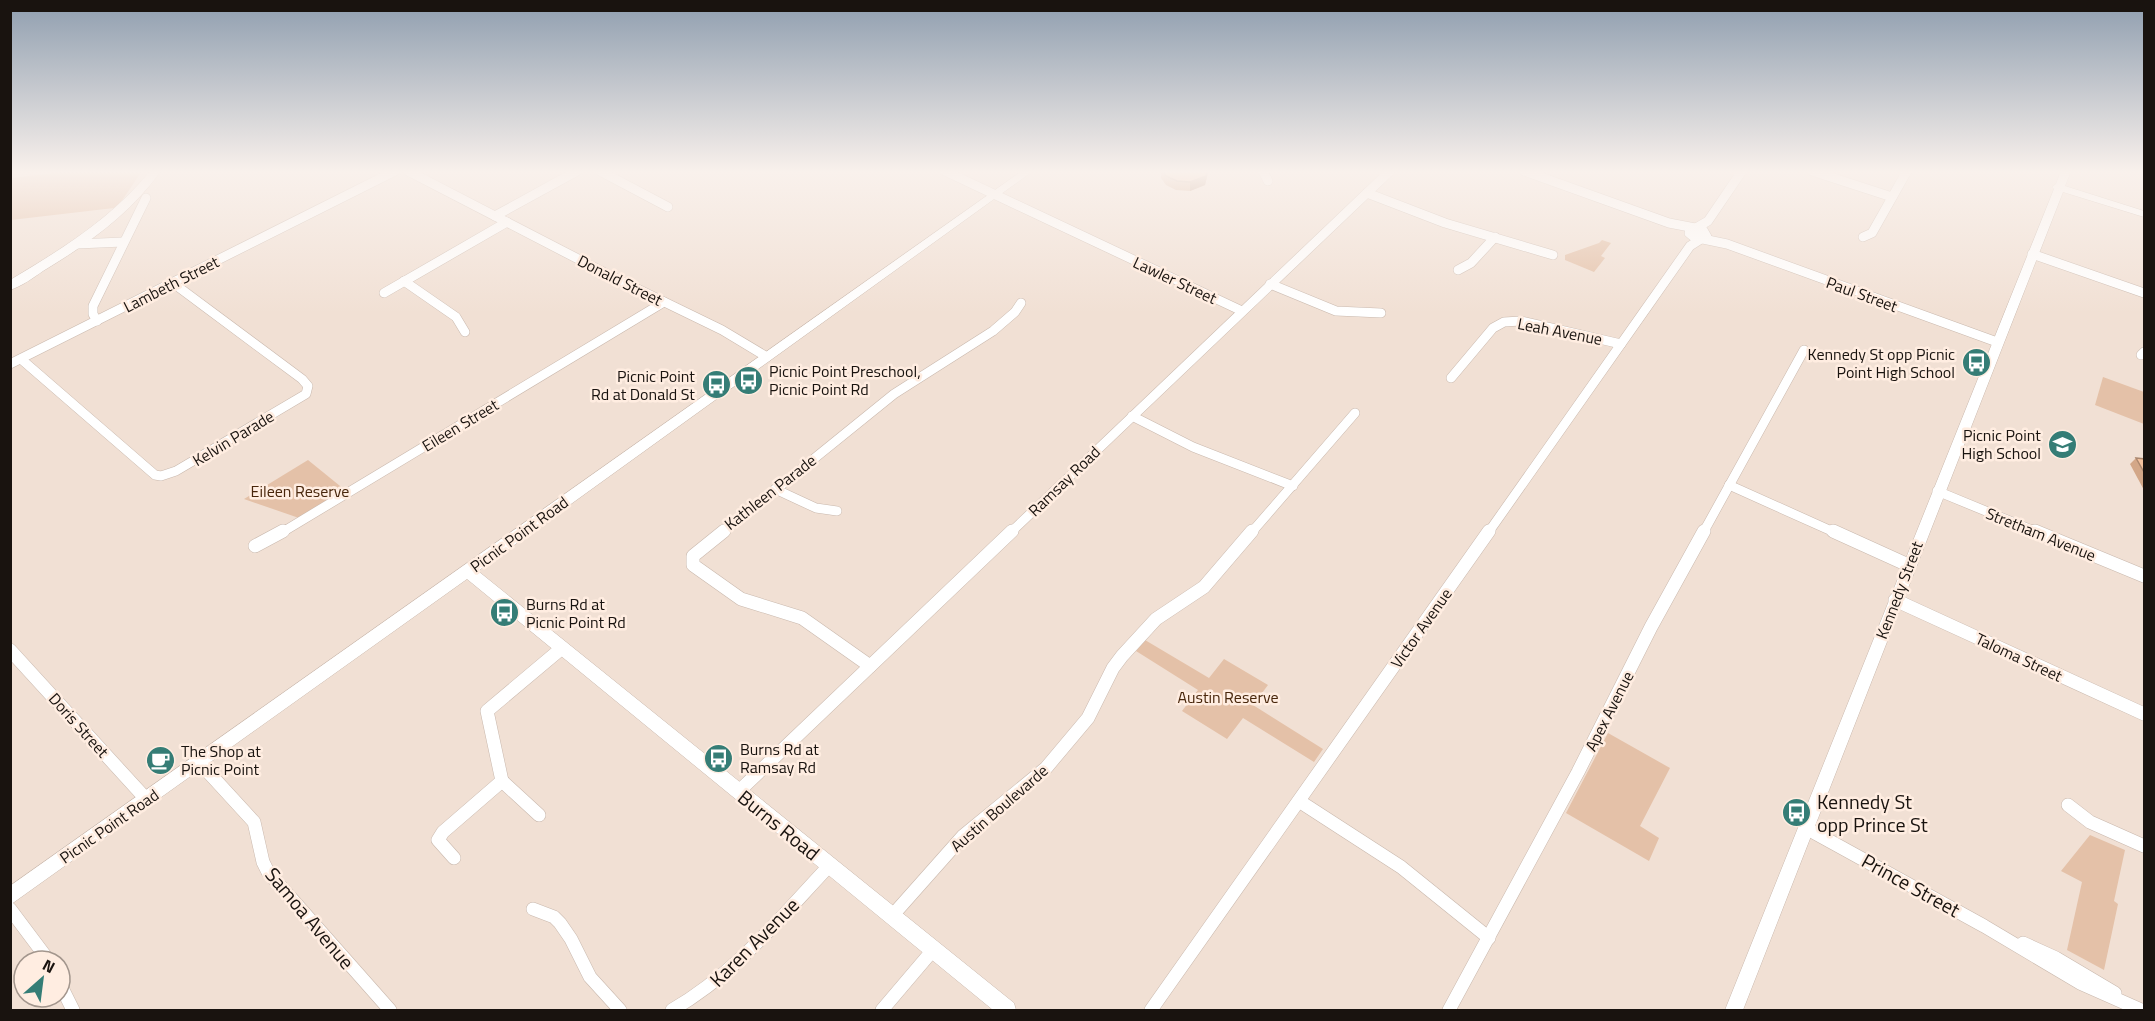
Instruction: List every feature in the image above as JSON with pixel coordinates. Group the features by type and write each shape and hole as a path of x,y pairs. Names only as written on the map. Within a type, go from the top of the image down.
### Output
{"main road":[{"path":"10,286 77,244 109,219"}],"street":[{"path":"97,321 93,314 93,306 135,219"},
{"name":"Lambeth Street","path":"10,364 301,219"},
{"name":"Donald Street","path":"500,219 722,330 767,357"},
{"name":"Picnic Point Road","path":"10,897 961,219"},
{"name":"Lawler Street","path":"1045,219 1242,311"},
{"name":"Ramsay Road","path":"738,792 1340,219"},
{"path":"1434,219 1496,237 1529,250 1553,255"},
{"path":"1659,219 1692,231"},
{"path":"1863,237 1872,233 1880,219"},
{"name":"Kennedy Street","path":"1734,1011 2045,219"},
{"path":"1692,231 1708,221"},
{"path":"1704,236 1708,221"},
{"path":"384,293 507,222"},
{"path":"1690,246 1692,231"},
{"name":"Paul Street","path":"1692,231 1997,342"},
{"name":"Victor Avenue","path":"1151,1011 1690,246 1704,236"},
{"path":"1458,270 1474,260 1496,237"},
{"path":"77,244 123,242"},
{"path":"2032,254 2145,294"},
{"path":"404,281 456,316 465,332"},
{"name":"Kelvin Parade","path":"21,359 155,475 161,476 176,471 306,394 309,390 306,382 173,283"},
{"path":"1270,284 1334,312 1357,315 1381,313"},
{"name":"Eileen Street","path":"255,546 290,528 664,302"},
{"name":"Kathleen Parade","path":"870,666 802,618 740,598 693,565 692,560 696,551 905,386 993,331 1015,312 1021,303"},
{"name":"Leah Avenue","path":"1451,378 1493,328 1504,322 1531,323 1621,344"},
{"name":"Apex Avenue","path":"1449,1011 1578,772 1651,627 1804,350"},
{"name":"Austin Boulevarde","path":"892,916 963,836 1046,768 1088,718 1117,662 1156,619 1204,587 1355,413"},
{"path":"1132,416 1193,447 1293,486"},
{"path":"1729,485 1908,564"},
{"path":"775,489 816,508 837,511"},
{"name":"Stretham Avenue","path":"1937,491 2145,576"},
{"name":"Burns Road","path":"468,571 1007,1011"},
{"name":"Taloma Street","path":"1895,600 2145,714"},
{"path":"539,815 502,781 487,711 562,648"},
{"name":"Doris Street","path":"10,650 147,800"},
{"name":"Samoa Avenue","path":"200,762 254,822 263,862 268,872 390,1011"},
{"path":"454,858 438,840 443,831 502,781"},
{"path":"1299,801 1394,862 1489,938"},
{"path":"2068,805 2090,822 2145,846"},
{"name":"Prince Street","path":"1806,828 1984,926 2080,983 2142,1011"},
{"name":"Karen Avenue","path":"672,1011 697,997 726,973 830,866"},
{"path":"10,909 40,949"},
{"path":"533,909 561,922 590,977 620,1011"},
{"path":"882,1011 933,950"}],"green space":[{"path":"1602,240 1611,243 1601,256 1605,258 1594,272 1565,260 1565,255"},
{"path":"2103,377 2144,392 2144,424 2095,405"},
{"name":"Eileen Reserve","path":"308,460 345,490 299,518 244,499"},
{"name":"Austin Reserve","path":"1145,640 1209,678 1224,659 1268,685 1253,705 1323,749 1314,762 1243,718 1227,739 1182,711 1198,690 1136,651"},
{"path":"1608,733 1670,768 1640,826 1659,838 1649,861 1566,813"},
{"path":"2090,835 2125,850 2114,901 2118,904 2104,970 2067,950 2082,882 2061,871"}],"building":[{"path":"2136,458 2145,459 2145,474"}],"place":[{"name":"Kennedy St opp Picnic Point High School","path":"1976,363"},
{"name":"Picnic Point Preschool, Picnic Point Rd","path":"748,380"},
{"name":"Picnic Point Rd at Donald St","path":"716,385"},
{"name":"Picnic Point High School","path":"2062,444"},
{"name":"Burns Rd at Picnic Point Rd","path":"505,613"},
{"name":"Burns Rd at Ramsay Rd","path":"719,758"},
{"name":"The Shop at Picnic Point","path":"160,760"},
{"name":"Kennedy St opp Prince St","path":"1796,812"}]}
